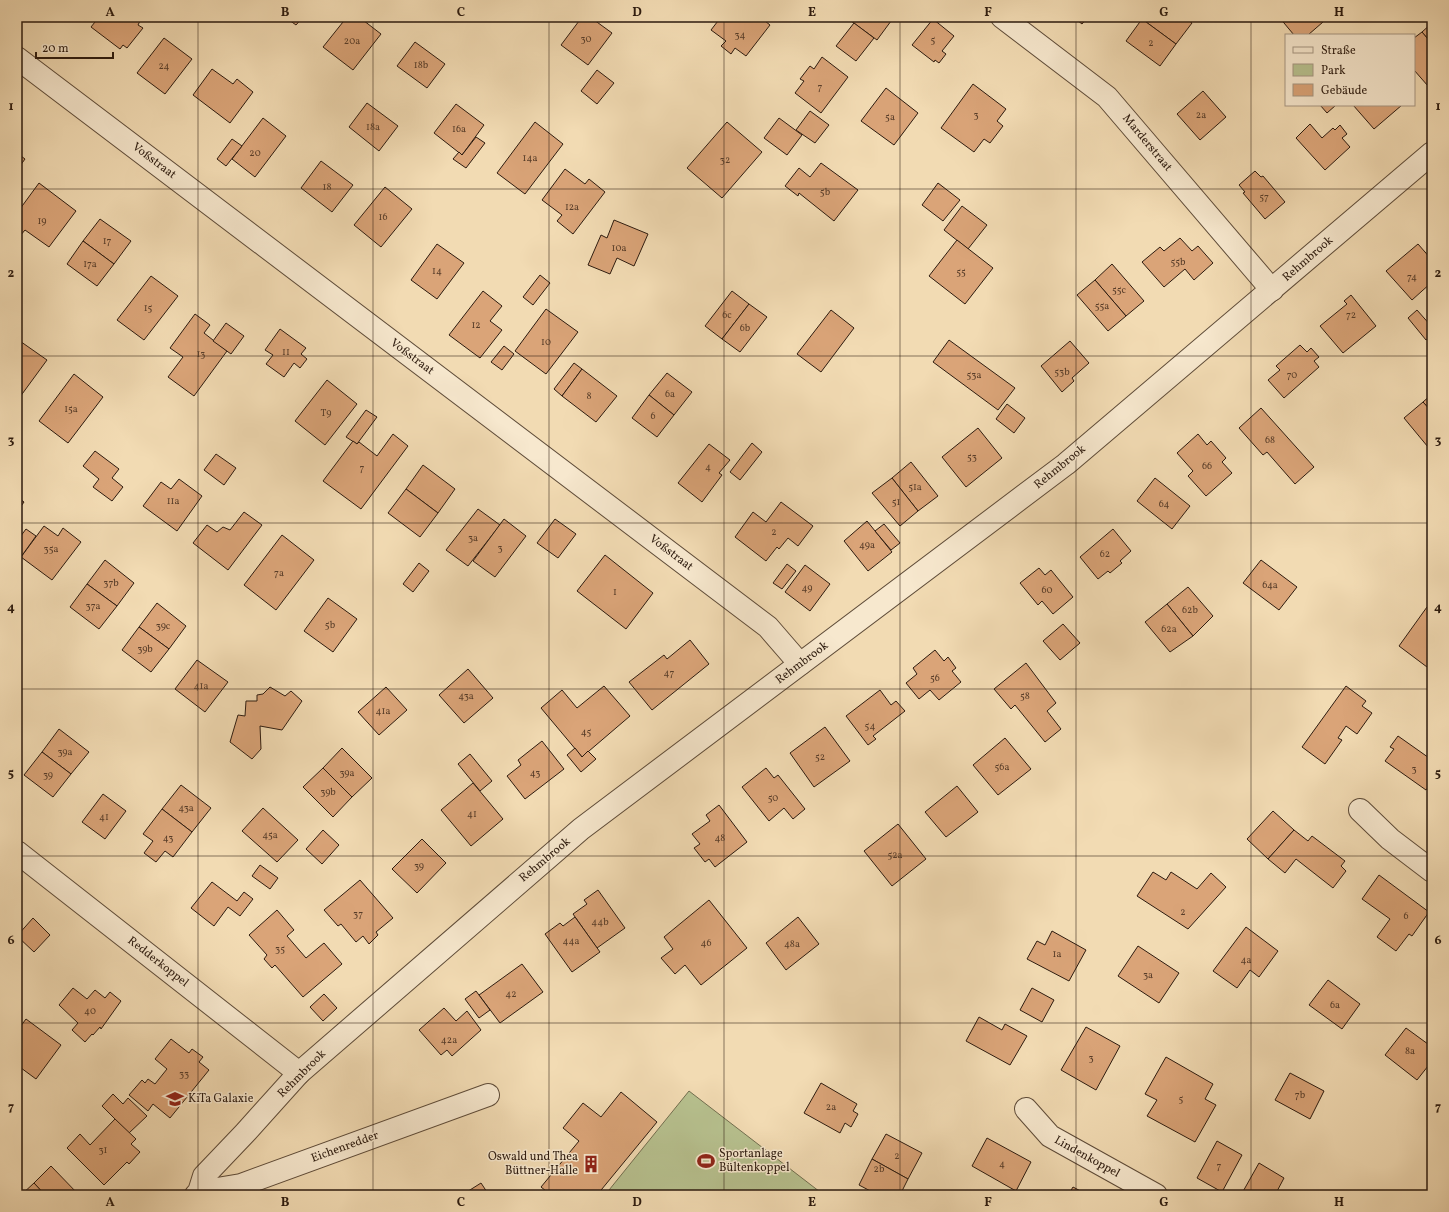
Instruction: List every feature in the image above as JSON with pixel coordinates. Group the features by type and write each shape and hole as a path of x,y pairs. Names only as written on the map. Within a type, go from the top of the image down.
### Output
{"street":[{"name":"Marderstraat","path":"1002,17 1107,97 1272,290"},
{"name":"Voßstraat","path":"17,58 768,627 800,664"},
{"name":"Rehmbrook","path":"198,1193 204,1176 299,1073 581,829 1066,464 1432,153"},
{"path":"1360,810 1390,839 1432,871"},
{"name":"Redderkoppel","path":"17,852 299,1073"},
{"name":"Eichenredder","path":"198,1193 241,1185 488,1095"},
{"name":"Lindenkoppel","path":"1026,1109 1050,1136 1156,1195"}],"green space":[{"name":"Sportanlage Bültenkoppel","path":"689,1091 824,1195 605,1195"}],"building":[{"path":"99,17 142,17 138,25 143,28 127,48 123,45 120,49 91,27"},
{"path":"285,17 303,17 296,25"},
{"path":"347,17 359,17 381,34 353,70 323,47"},
{"path":"582,17 590,17 612,33 588,65 561,45"},
{"path":"721,17 760,17 770,25 746,56 735,48 731,54 721,46 726,41 711,30"},
{"path":"854,17 894,17 877,40 851,21"},
{"path":"1073,17 1088,17 1082,24"},
{"path":"1143,17 1184,17 1192,23 1176,44 1142,19"},
{"path":"1279,17 1318,17 1323,22 1309,34 1293,34"},
{"path":"933,19 954,36 942,51 946,54 939,63 935,60 934,62 912,45"},
{"path":"1142,19 1176,44 1160,66 1126,41"},
{"path":"854,23 874,38 856,61 836,46"},
{"path":"1432,23 1432,44 1422,32"},
{"path":"1422,32 1432,44 1432,83 1428,86 1415,71 1415,37"},
{"path":"164,38 192,59 165,94 137,73"},
{"path":"415,42 445,64 427,88 397,66"},
{"path":"822,57 848,77 821,113 795,93 804,81 800,79 810,66 814,69"},
{"path":"212,69 233,84 237,79 253,92 230,123 193,95"},
{"path":"597,70 614,83 597,104 581,91"},
{"path":"973,84 1006,109 997,121 1003,126 990,143 984,139 974,152 941,128"},
{"path":"886,88 918,113 894,145 861,121"},
{"path":"1203,91 1226,117 1200,140 1177,114"},
{"path":"367,103 398,126 379,151 349,127"},
{"path":"456,104 484,125 462,155 434,133"},
{"path":"1321,106 1335,106 1327,113"},
{"path":"1354,106 1401,106 1374,129"},
{"path":"810,111 829,125 815,143 796,130"},
{"path":"263,118 286,136 255,177 232,159"},
{"path":"779,118 802,135 787,155 764,138"},
{"path":"535,122 563,144 525,194 497,173"},
{"path":"727,122 762,152 722,198 687,168"},
{"path":"1310,124 1322,138 1333,128 1335,130 1340,125 1347,134 1342,138 1350,147 1325,170 1296,138"},
{"path":"476,137 485,143 466,168 453,159 459,152 462,155"},
{"path":"232,139 242,146 226,166 217,159"},
{"path":"17,153 25,159 17,170"},
{"path":"321,161 353,185 332,212 301,188"},
{"path":"821,163 858,190 834,221 799,193 798,196 785,186 799,168 810,177"},
{"path":"565,169 585,184 589,179 605,192 573,234 557,221 562,215 542,200"},
{"path":"1255,171 1261,177 1263,176 1285,202 1265,219 1243,193 1245,192 1239,185"},
{"path":"39,183 76,211 49,247 25,230 20,236 17,234 17,213"},
{"path":"938,183 960,200 943,221 922,205"},
{"path":"385,187 412,209 381,247 354,225"},
{"path":"962,206 987,225 968,249 944,230"},
{"path":"100,219 131,241 114,264 83,241"},
{"path":"614,220 648,234 634,266 617,258 610,274 588,265 601,235 607,238"},
{"path":"1180,238 1192,251 1198,246 1213,263 1194,280 1185,269 1164,287 1142,262 1160,247 1164,251"},
{"path":"957,240 993,268 965,304 929,276"},
{"path":"83,241 114,264 97,286 67,264"},
{"path":"437,244 464,263 437,299 411,280"},
{"path":"1418,244 1432,260 1432,282 1412,300 1386,271"},
{"path":"1112,264 1144,301 1126,316 1095,280"},
{"path":"540,275 550,283 533,305 523,297"},
{"path":"151,276 178,296 144,340 117,320"},
{"path":"1095,280 1126,316 1108,331 1077,295"},
{"path":"483,291 502,306 490,321 502,330 480,358 449,335"},
{"path":"732,291 749,304 722,339 705,326"},
{"path":"1351,295 1376,326 1343,353 1320,326 1347,304 1344,301"},
{"path":"749,304 767,317 740,352 722,339"},
{"path":"546,309 578,332 546,374 515,351"},
{"path":"831,310 854,328 821,372 797,354"},
{"path":"1417,310 1432,327 1432,336 1426,340 1408,318"},
{"path":"195,314 210,325 204,333 227,351 194,396 168,377 183,357 170,348"},
{"path":"226,323 244,336 231,354 213,341"},
{"path":"280,329 306,348 301,354 307,359 300,368 294,363 284,377 266,364 273,355 265,350"},
{"path":"17,339 47,360 17,401"},
{"path":"949,340 1015,388 998,410 933,362"},
{"path":"1070,341 1089,363 1072,378 1074,381 1062,392 1041,366"},
{"path":"1300,345 1307,352 1311,348 1319,357 1314,361 1319,367 1284,398 1268,380 1280,370 1276,366"},
{"path":"504,346 514,354 502,370 491,362"},
{"path":"574,363 582,369 562,396 554,389"},
{"path":"582,369 617,396 596,422 562,396"},
{"path":"667,373 692,392 674,415 649,395"},
{"path":"74,374 103,397 68,443 39,421"},
{"path":"327,380 357,404 325,445 295,421"},
{"path":"1432,394 1432,412 1423,402"},
{"path":"649,395 674,415 657,437 632,418"},
{"path":"1423,402 1432,412 1432,444 1428,447 1404,418"},
{"path":"1007,404 1025,418 1014,433 996,419"},
{"path":"1261,408 1314,467 1295,484 1267,452 1263,455 1239,428"},
{"path":"366,410 377,417 357,444 346,437"},
{"path":"978,428 1002,458 966,487 942,457"},
{"path":"393,434 408,446 361,509 323,481 353,441 357,444 359,442 377,456"},
{"path":"1198,434 1207,445 1211,441 1226,458 1222,462 1232,473 1206,496 1188,476 1193,471 1177,453"},
{"path":"752,443 762,452 740,480 730,472"},
{"path":"709,444 730,460 719,473 722,475 702,502 678,483"},
{"path":"95,451 119,469 112,478 123,487 112,501 93,487 99,479 83,466"},
{"path":"216,454 236,468 224,485 204,470"},
{"path":"911,462 938,496 918,511 892,478"},
{"path":"423,465 455,489 438,513 406,489"},
{"path":"892,478 918,511 900,526 872,493"},
{"path":"1155,478 1190,506 1172,529 1137,501"},
{"path":"179,479 202,496 177,531 143,506 161,482 171,489"},
{"path":"406,489 438,513 420,537 388,513"},
{"path":"17,497 24,502 17,512"},
{"path":"781,502 813,526 798,546 788,538 779,549 777,547 766,561 735,537 753,512 766,522"},
{"path":"478,509 500,525 468,566 446,550"},
{"path":"244,512 262,525 228,570 193,543 207,525 217,532 223,527 230,530"},
{"path":"504,519 526,536 495,577 473,561"},
{"path":"555,519 576,534 558,558 537,543"},
{"path":"867,521 892,552 868,571 844,541"},
{"path":"884,524 900,543 891,550 875,531"},
{"path":"44,526 58,536 63,528 81,542 52,580 21,557"},
{"path":"26,529 36,536 18,561 17,541"},
{"path":"1113,529 1131,551 1120,561 1122,563 1110,573 1108,571 1098,579 1080,557"},
{"path":"282,535 314,560 276,610 244,585"},
{"path":"605,555 653,593 626,629 577,591"},
{"path":"105,560 134,583 117,606 87,584"},
{"path":"1261,560 1297,587 1279,610 1243,583"},
{"path":"419,563 429,571 413,592 403,584"},
{"path":"787,564 796,571 782,589 773,583"},
{"path":"805,565 830,584 810,611 785,592"},
{"path":"1039,568 1045,575 1051,570 1073,597 1053,614 1042,601 1038,605 1020,583"},
{"path":"87,584 117,606 99,629 70,607"},
{"path":"1188,587 1213,616 1193,636 1167,604"},
{"path":"328,598 357,619 333,652 304,631"},
{"path":"157,603 186,626 169,649 139,627"},
{"path":"1167,604 1193,636 1170,652 1145,622"},
{"path":"1427,607 1432,610 1431,670 1399,646"},
{"path":"1063,624 1080,643 1060,660 1043,641"},
{"path":"139,627 169,649 151,672 122,650"},
{"path":"690,640 709,664 652,710 629,682 664,655 667,659"},
{"path":"935,650 944,661 948,657 956,668 952,671 961,682 939,700 930,690 919,699 906,683 917,674 913,668"},
{"path":"197,660 228,682 205,712 175,689"},
{"path":"1026,663 1056,703 1047,711 1061,729 1045,742 1015,705 1011,709 994,689"},
{"path":"468,669 493,698 464,723 439,695"},
{"path":"604,686 630,716 582,757 541,708 562,690 577,708"},
{"path":"1346,686 1366,701 1362,706 1372,713 1357,734 1346,726 1338,738 1342,740 1325,764 1302,747"},
{"path":"270,687 285,696 291,691 302,701 282,730 260,726 261,749 252,759 230,742 238,715 245,716 246,701 257,701 257,695 263,694"},
{"path":"386,687 407,710 379,735 358,712"},
{"path":"880,690 891,705 896,701 905,711 873,736 876,739 868,745 846,716"},
{"path":"825,727 850,761 814,787 790,753"},
{"path":"59,729 89,752 71,774 42,752"},
{"path":"1398,736 1432,760 1432,782 1426,790 1385,761 1394,749 1390,747"},
{"path":"1005,738 1031,769 998,795 973,765"},
{"path":"542,741 564,769 525,799 507,776 521,765 518,760"},
{"path":"342,748 372,778 352,797 323,768"},
{"path":"575,748 582,757 588,751 596,759 581,772 567,755"},
{"path":"42,752 71,774 53,797 24,775"},
{"path":"470,754 492,781 480,791 458,764"},
{"path":"323,768 352,797 333,817 303,787"},
{"path":"766,768 774,778 778,775 805,809 793,819 784,808 769,821 742,787"},
{"path":"473,783 503,819 471,846 441,810"},
{"path":"181,785 211,808 192,832 162,809"},
{"path":"957,786 978,812 946,837 925,812"},
{"path":"103,794 126,811 105,839 82,822"},
{"path":"719,805 747,842 715,867 709,859 705,862 694,848 700,844 692,834 710,821 706,815"},
{"path":"263,808 298,840 277,862 242,831"},
{"path":"162,809 192,832 173,857 165,851 156,862 144,853 153,841 143,834"},
{"path":"1273,811 1294,830 1268,859 1247,839"},
{"path":"898,824 926,859 892,886 864,851"},
{"path":"323,830 339,845 322,864 306,849"},
{"path":"1294,830 1308,841 1312,836 1345,861 1341,866 1346,871 1333,888 1296,859 1285,873 1268,859"},
{"path":"422,839 446,863 417,893 392,869"},
{"path":"260,865 278,878 270,889 252,876"},
{"path":"1153,872 1166,880 1171,872 1197,889 1211,873 1226,887 1188,929 1137,896"},
{"path":"1379,875 1429,912 1412,936 1409,934 1396,951 1377,937 1390,919 1362,899"},
{"path":"360,880 393,918 376,932 378,935 369,944 363,936 356,942 341,924 338,926 324,910"},
{"path":"212,882 237,901 244,892 253,899 240,916 228,907 214,926 191,908"},
{"path":"598,890 625,928 597,948 573,914 587,904 584,900"},
{"path":"709,900 747,948 701,985 685,965 675,974 661,958 673,949 664,937"},
{"path":"277,910 294,930 287,936 306,958 324,943 342,964 303,997 275,965 272,968 264,959 267,955 249,935"},
{"path":"575,917 600,952 572,972 545,934 560,923 563,926"},
{"path":"798,917 819,944 786,970 766,943"},
{"path":"33,918 50,935 34,952 17,936"},
{"path":"1246,927 1278,951 1259,977 1250,970 1237,988 1213,971"},
{"path":"1052,931 1086,950 1069,981 1027,959 1037,941 1045,945"},
{"path":"1138,946 1179,973 1159,1003 1118,976"},
{"path":"522,964 543,992 500,1023 479,995"},
{"path":"1328,980 1360,1004 1342,1029 1309,1005"},
{"path":"73,988 87,999 95,990 105,998 110,992 121,1001 101,1029 100,1027 85,1042 72,1030 78,1023 59,1005"},
{"path":"1032,988 1054,1000 1042,1022 1020,1010"},
{"path":"476,991 490,1010 479,1018 465,999"},
{"path":"324,994 337,1008 323,1021 310,1007"},
{"path":"444,1008 456,1021 467,1011 481,1030 452,1056 447,1050 441,1055 419,1030"},
{"path":"979,1017 1002,1030 1005,1024 1027,1036 1010,1065 966,1041"},
{"path":"26,1019 61,1045 36,1079 17,1065 17,1031"},
{"path":"1086,1027 1120,1046 1096,1090 1061,1070"},
{"path":"1406,1028 1432,1047 1432,1061 1417,1080 1385,1055"},
{"path":"171,1039 189,1053 192,1049 203,1057 199,1062 209,1070 170,1118 153,1104 148,1111 129,1095 142,1080 145,1083 148,1079 155,1084 167,1069 155,1059"},
{"path":"1166,1057 1213,1084 1205,1099 1216,1105 1195,1142 1147,1116 1157,1100 1145,1094"},
{"path":"1290,1073 1324,1091 1310,1119 1275,1100"},
{"path":"821,1083 857,1104 853,1111 858,1114 851,1127 845,1123 840,1133 804,1113"},
{"name":"Oswald und Thea Büttner-Halle","path":"621,1092 657,1122 597,1195 551,1195 541,1187 579,1141 563,1128 583,1103 601,1117"},
{"path":"113,1094 123,1104 128,1098 147,1116 129,1133 102,1106"},
{"path":"115,1119 136,1139 131,1144 140,1152 129,1164 127,1162 104,1185 67,1148 80,1134 90,1145"},
{"path":"886,1134 922,1153 908,1179 872,1159"},
{"path":"987,1138 1031,1162 1016,1191 972,1166"},
{"path":"1217,1141 1242,1155 1222,1192 1197,1178"},
{"path":"872,1159 908,1179 900,1195 878,1195 859,1185"},
{"path":"1259,1163 1284,1178 1275,1195 1241,1195"},
{"path":"51,1166 79,1195 45,1195 34,1183"},
{"path":"34,1183 45,1195 21,1195"},
{"path":"481,1183 489,1195 462,1195"},
{"path":"1073,1187 1088,1195 1068,1195"}],"place":[{"name":"KiTa Galaxie","path":"175,1099"},
{"name":"Sportanlage Bültenkoppel","path":"706,1161"},
{"name":"Oswald und Thea Büttner-Halle","path":"591,1164"}]}
